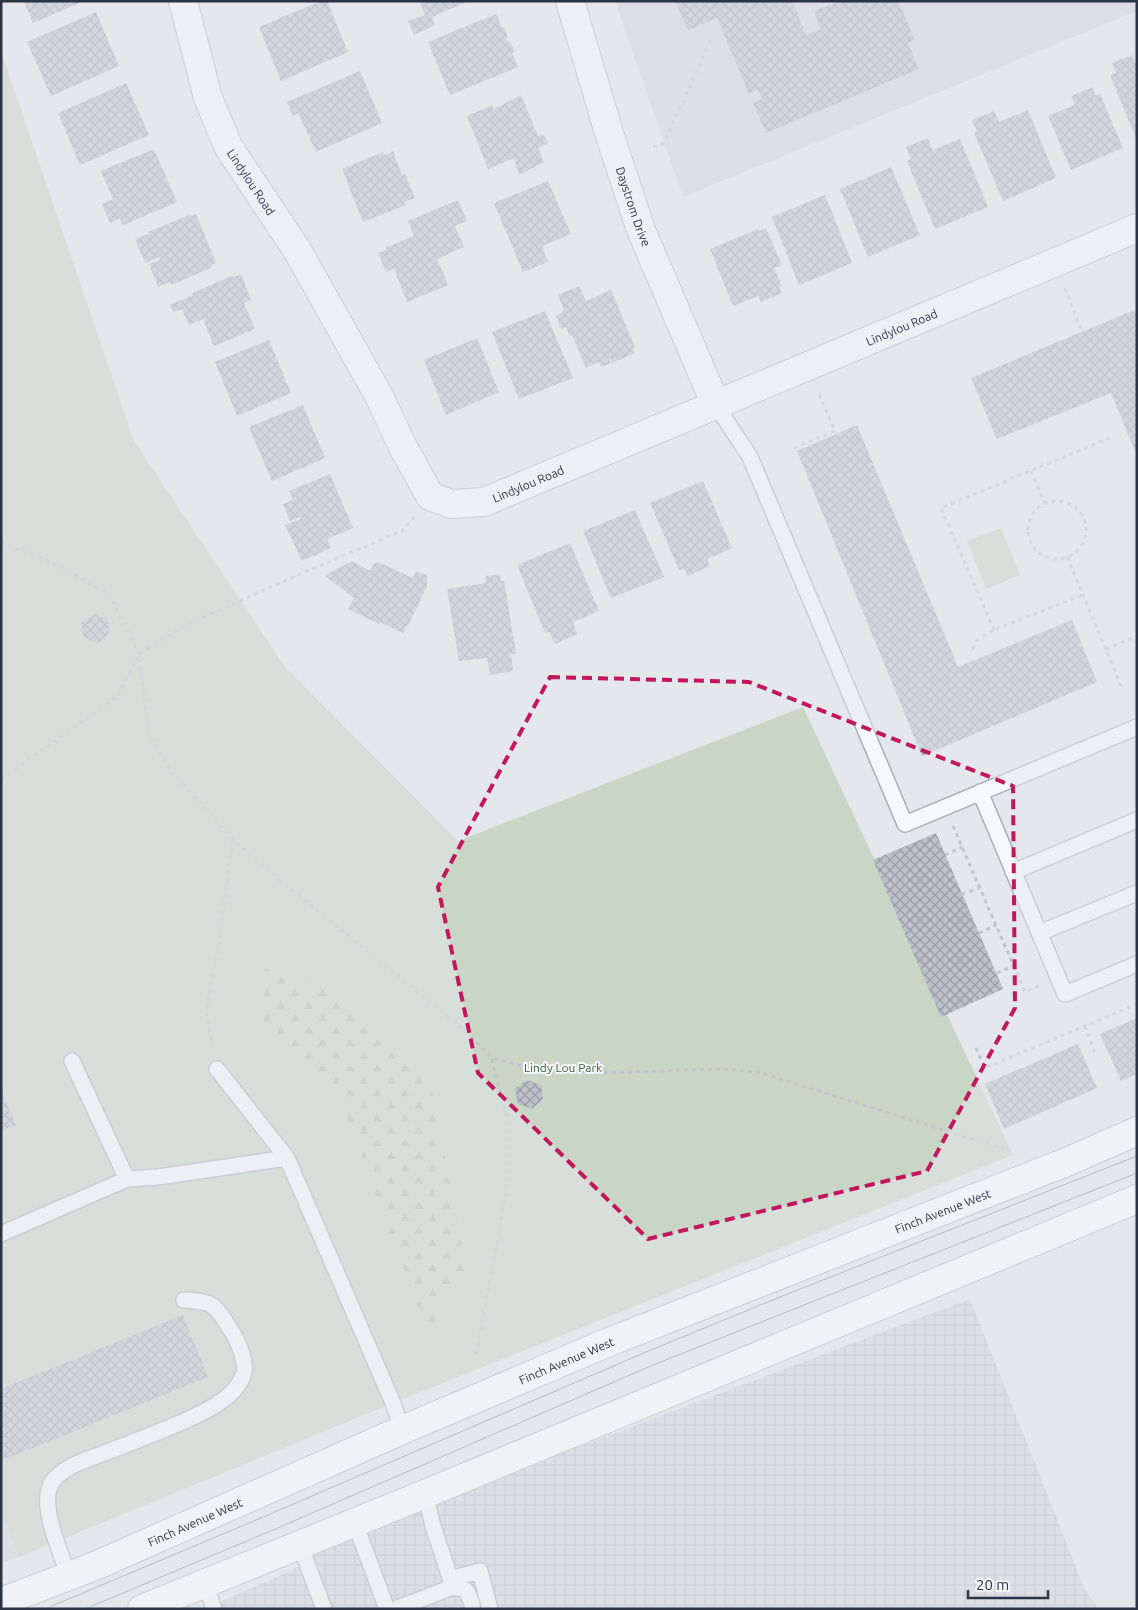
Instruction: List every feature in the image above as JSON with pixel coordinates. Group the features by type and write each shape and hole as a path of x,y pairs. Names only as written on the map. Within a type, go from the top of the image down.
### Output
{"main road":[{"name":"Finch Avenue West","path":"1,1602 95,1566 402,1430 609,1342 1069,1161 1137,1131"},
{"path":"142,1609 173,1603 205,1583 355,1523 1137,1199"}],"street":[{"name":"Lindylou Road","path":"182,1 208,98 230,148 297,250 379,396 402,445 430,496 451,504 484,502 1137,228"},
{"name":"Daystrom Drive","path":"570,1 609,133 641,230 716,405"}],"lane":[{"path":"716,405 750,457 905,824 1137,728"},
{"path":"980,792 1065,994 1137,964"},
{"path":"1013,872 1137,820"},
{"path":"1039,933 1137,893"},
{"path":"72,1061 127,1179"},
{"path":"217,1068 287,1158 393,1403 402,1430"},
{"path":"1,1234 127,1179 158,1177 287,1158"},
{"path":"69,1576 53,1533 47,1501 52,1482 64,1470 207,1411 225,1400 237,1386 244,1372 242,1355 232,1331 218,1308 204,1302 184,1300"},
{"path":"425,1494 452,1583 466,1590 472,1603 472,1609"},
{"path":"355,1523 387,1609"},
{"path":"300,1545 324,1609"},
{"path":"395,1609 480,1571 490,1609"},
{"path":"205,1583 214,1609"}],"path":[{"path":"653,147 664,143 712,37"},
{"path":"1055,262 1082,332"},
{"path":"794,448 835,431 808,366"},
{"path":"994,630 940,508 1112,437"},
{"path":"1031,471 1045,504"},
{"path":"1,779 118,696 139,654 190,623 298,574 402,531 430,496"},
{"path":"1056,502 1070,504 1083,519 1086,530 1084,540 1076,552 1066,557 1059,559 1048,558 1038,552 1031,544 1028,534 1029,522 1034,512 1045,504 1056,502"},
{"path":"1,542 57,565 109,594 139,654 148,731 170,770 233,839 271,873 462,1028 491,1057 536,1070 603,1073 706,1070 758,1072 1011,1151"},
{"path":"1066,557 1122,688"},
{"path":"973,649 977,640 994,630 1083,596"},
{"path":"1106,649 1137,636"},
{"path":"944,807 1025,992 1058,979"},
{"path":"217,1068 206,1012 219,941 233,839"},
{"path":"945,855 962,847"},
{"path":"962,894 980,888"},
{"path":"979,933 996,925"},
{"path":"996,973 1013,966"},
{"path":"976,1048 985,1068 1137,1004"},
{"path":"1084,1026 1096,1056"},
{"path":"476,1354 507,1188 507,1117 491,1057"}],"highlighted area":[{"path":"550,677 749,682 1013,786 1015,1008 927,1171 648,1239 478,1073 438,887"}],"shaded area":[{"path":"615,1 1137,1 1137,11 683,197"},
{"path":"970,1299 1085,1590 1099,1609 204,1609 290,1571 353,1532"},
{"path":"1,1514 19,1557 1,1563"}],"green space":[{"name":"Lindy Lou Park","path":"1,51 134,441 285,667 458,841 803,707 1013,1155 393,1403 19,1557 1,1514"},
{"path":"1001,528 1020,575 986,589 967,541"},
{"path":"263,967 352,1001 428,1071 466,1266 428,1333 337,1092 262,1021"}],"building":[{"path":"24,1 84,1 33,23"},
{"path":"321,1 327,1 348,52 281,81 259,27"},
{"path":"419,1 469,1 432,17 435,25 414,35 408,21 425,15"},
{"path":"675,1 792,1 806,35 821,29 814,11 839,1 881,1 882,3 898,1 915,40 908,43 919,69 766,133 753,103 762,99 758,90 749,94 717,18 688,30"},
{"path":"96,12 119,66 51,96 27,42"},
{"path":"496,14 502,28 504,27 508,42 510,42 515,52 512,53 518,67 450,95 428,42"},
{"path":"1132,55 1137,64 1137,141 1110,75 1116,73 1112,63"},
{"path":"360,71 382,123 316,152 298,113 293,116 287,102"},
{"path":"126,83 149,135 80,165 58,113"},
{"path":"1093,87 1095,95 1100,94 1123,148 1071,170 1048,116 1075,105 1071,96"},
{"path":"521,95 538,136 543,134 548,143 538,148 544,162 519,175 514,158 488,169 467,116 492,105 494,109"},
{"path":"1028,110 1056,178 1003,201 974,133 977,131 972,120 994,111 999,122"},
{"path":"928,138 933,150 960,139 988,207 935,229 907,161 911,159 906,147"},
{"path":"154,149 177,202 123,225 120,218 110,223 102,204 113,199 101,171"},
{"path":"393,151 402,175 405,174 415,198 404,202 406,205 363,222 342,169 383,152 384,155"},
{"path":"891,167 920,235 868,257 840,189"},
{"path":"548,181 571,234 542,246 548,262 523,272 494,203"},
{"path":"825,195 852,263 799,285 772,217"},
{"path":"458,200 467,221 455,226 464,247 437,259 448,285 407,302 394,269 386,272 378,253 386,250 385,248 414,236 408,221"},
{"path":"196,214 216,263 211,268 171,285 170,282 158,287 149,264 160,260 159,257 145,263 135,239 189,215"},
{"path":"766,228 782,265 774,268 782,286 779,287 782,293 761,302 758,296 733,306 710,249 758,229 759,231"},
{"path":"241,274 251,300 244,303 255,329 214,346 203,319 189,325 182,309 173,312 170,305 193,295 192,293"},
{"path":"579,286 586,301 611,290 635,347 633,348 635,353 612,363 610,358 611,363 601,367 599,362 586,368 572,335 570,337 566,327 561,329 556,316 564,310 558,295"},
{"path":"1137,309 1137,456 1111,393 997,439 971,378"},
{"path":"545,311 573,378 519,399 492,332"},
{"path":"477,338 499,392 446,415 424,360"},
{"path":"269,340 291,393 237,416 215,362"},
{"path":"303,405 325,458 272,481 249,427"},
{"path":"857,425 958,667 1072,620 1097,682 922,756 797,451"},
{"path":"330,474 353,528 327,539 331,548 302,561 285,525 301,519 300,517 290,521 283,504 293,500 289,491"},
{"path":"703,481 732,548 707,559 710,566 688,576 684,569 679,570 650,503"},
{"path":"635,510 664,577 611,598 583,531"},
{"path":"570,543 599,611 573,622 577,634 555,644 549,632 545,633 517,565"},
{"path":"352,561 370,571 375,562 378,562 413,578 416,571 427,575 427,586 403,633 348,609 354,598 326,577 327,574"},
{"path":"500,574 501,581 504,581 516,654 511,654 513,671 490,675 487,658 459,661 447,589 486,583 485,576"},
{"path":"93,614 107,618 110,633 98,643 84,638 81,623"},
{"path":"936,833 1003,989 941,1017 873,860"},
{"path":"1137,1018 1137,1074 1121,1081 1100,1034"},
{"path":"1078,1044 1097,1088 1004,1129 985,1084"},
{"path":"526,1080 541,1085 543,1099 532,1109 518,1104 515,1089"},
{"path":"1,1090 16,1125 1,1131"},
{"path":"183,1315 208,1377 1,1461 1,1389"}],"tram line":[{"path":"45,1609 646,1352 1137,1156"},
{"path":"85,1609 273,1530 653,1365 1137,1173"}]}
